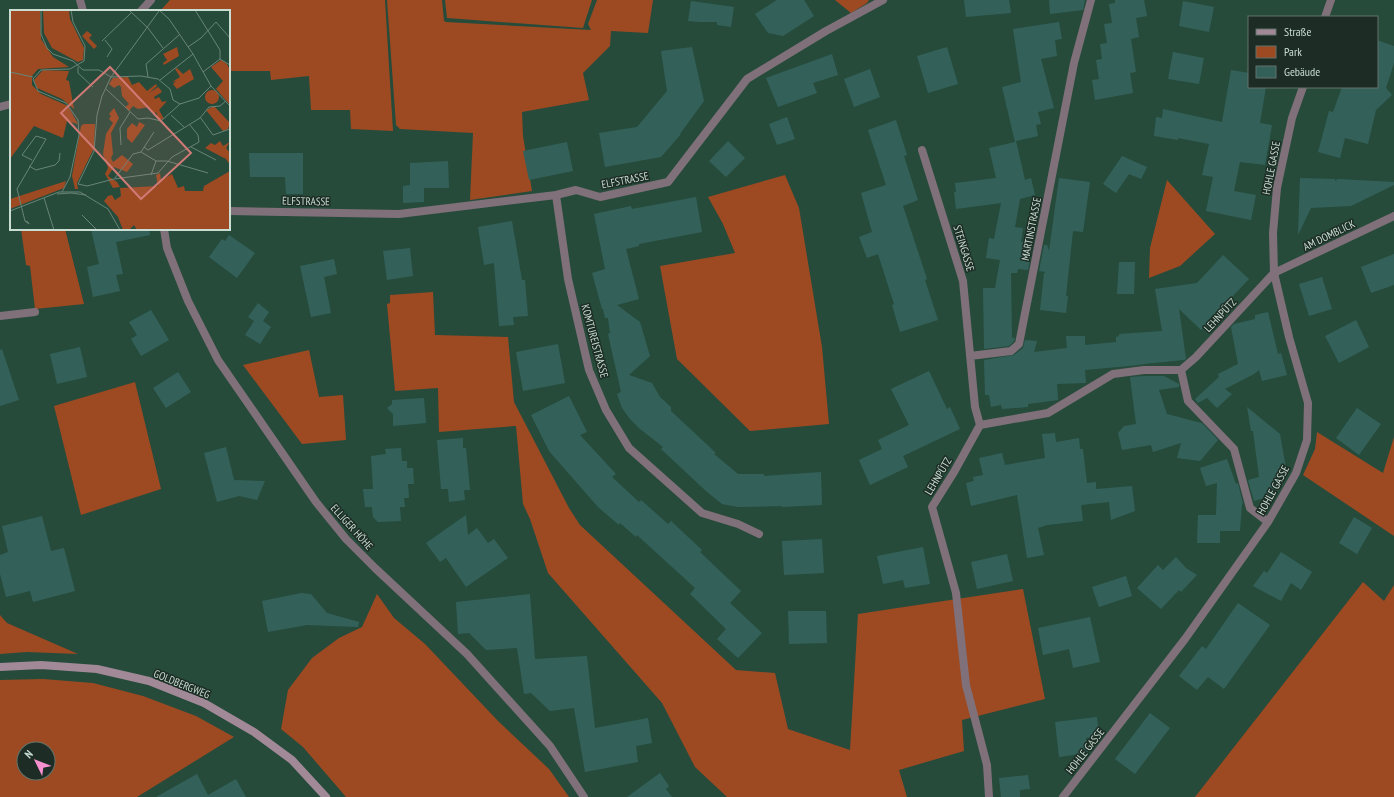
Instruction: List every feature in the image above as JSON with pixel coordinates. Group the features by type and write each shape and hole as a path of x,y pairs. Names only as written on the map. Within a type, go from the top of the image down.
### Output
{"street":[{"path":"80,0 83,10"},
{"path":"142,10 151,0"},
{"name":"ELFSTRASSE","path":"230,211 400,214 556,195 576,190 600,197 668,182 747,79 826,31 883,0"},
{"name":"MARTINSTRASSE","path":"970,356 1011,351 1019,344 1074,63 1091,0"},
{"path":"1325,16 1331,0"},
{"name":"HOHLE GASSE","path":"1063,797 1186,639 1268,522 1296,473 1307,440 1308,404 1289,337 1274,274 1273,232 1277,188 1292,118 1303,88"},
{"path":"0,107 10,104"},
{"name":"STEINGASSE","path":"922,150 963,281 970,356"},
{"name":"KOMTUREISTRASSE","path":"556,195 568,279 589,370 606,410 630,448 702,513 738,524 759,534"},
{"name":"AM DOMBLICK","path":"1274,274 1394,216"},
{"name":"ELLIGER HÖHE","path":"164,230 167,248 188,301 218,360 316,502 346,539 467,654 550,746 584,797"},
{"name":"LEHNPÜTZ","path":"1181,370 1196,357 1274,274"},
{"path":"0,316 35,312"},
{"path":"970,356 975,407 980,425 1048,413 1113,374 1144,370 1181,370 1188,401 1234,449 1250,508 1268,522"},
{"name":"LEHNPÜTZ","path":"980,425 954,472 932,507 956,593 966,684 987,765 989,797"},
{"name":"GOLDBERGWEG","path":"0,668 41,666 97,669 149,682 204,703 254,732 292,760 326,797"}],"green space":[{"path":"170,0 385,0 393,131 351,129 350,110 311,110 309,76 271,80 270,71 230,71 230,10 161,10"},
{"path":"387,0 442,0 444,21 446,22 591,30 588,24 597,0 653,0 648,33 611,31 610,46 583,73 589,100 522,112 523,136 532,191 470,200 473,133 400,129 396,125"},
{"path":"445,0 592,0 583,28 447,18"},
{"path":"835,0 869,0 867,3 851,13"},
{"path":"785,175 799,208 822,347 829,424 750,431 677,359 660,266 735,253 723,224 708,197"},
{"path":"1167,180 1215,234 1180,266 1149,278 1150,248"},
{"path":"21,230 65,230 84,304 35,309 30,266 26,265"},
{"path":"433,292 435,335 508,337 514,402 569,508 580,525 736,670 775,673 788,729 850,750 858,614 1023,589 1045,699 962,720 964,751 899,770 907,797 727,797 695,767 662,703 548,573 530,519 523,504 516,426 439,432 438,388 395,391 387,304 390,303 390,295"},
{"path":"309,350 319,397 343,395 346,440 302,444 243,365"},
{"path":"135,382 161,489 81,515 54,406"},
{"path":"1317,432 1383,473 1394,437 1394,536 1303,475 1315,449"},
{"path":"1363,582 1384,601 1394,585 1394,797 1195,797"},
{"path":"377,594 394,618 425,644 499,722 549,769 569,797 346,797 303,747 281,729 288,690 312,658 339,638 362,627"},
{"path":"0,615 7,623 78,654 27,652 0,654"},
{"path":"43,679 93,683 143,696 196,716 234,737 137,797 0,797 0,680"}],"building":[{"path":"777,0 804,0 814,16 783,36 768,33 755,14"},
{"path":"964,0 1009,0 1011,13 966,17"},
{"path":"1049,0 1085,0 1083,10 1050,14"},
{"path":"1115,0 1144,0 1147,16 1136,18 1139,37 1131,39 1136,72 1130,73 1133,93 1095,100 1092,80 1099,79 1096,60 1102,59 1100,44 1107,43 1104,24 1112,23 1109,4 1115,3"},
{"path":"691,1 734,7 731,27 717,25 717,22 688,21"},
{"path":"1183,1 1214,7 1209,32 1179,26"},
{"path":"1059,22 1062,39 1055,40 1057,56 1041,59 1054,108 1038,112 1041,124 1036,125 1038,136 1016,141 1025,180 1031,178 1035,195 1020,199 1015,227 1023,228 1021,242 1033,243 1028,270 1018,269 1017,273 1011,273 1012,338 1015,338 1009,346 984,349 983,288 995,288 1000,260 986,258 989,238 994,239 1001,203 956,209 954,192 956,192 955,183 996,178 989,148 1015,142 1002,87 1021,82 1013,29"},
{"path":"1378,40 1394,46 1394,63 1386,88 1392,95 1376,110 1368,144 1345,138 1340,158 1318,152 1329,111 1333,112 1342,88 1378,88"},
{"path":"692,47 704,101 681,134 661,157 605,167 599,133 637,127 667,91 661,51"},
{"path":"947,47 958,84 928,93 917,56"},
{"path":"1173,52 1204,58 1199,84 1168,79"},
{"path":"832,54 838,75 813,83 817,93 778,107 766,78"},
{"path":"870,69 880,97 854,107 844,79"},
{"path":"1231,70 1248,73 1248,88 1266,88 1260,123 1272,125 1265,165 1240,162 1234,191 1256,195 1251,220 1206,211 1213,177 1202,175 1209,144 1178,138 1178,140 1154,136 1156,117 1162,118 1163,109 1222,122"},
{"path":"787,117 795,139 777,145 769,124"},
{"path":"896,120 907,155 904,156 918,200 903,206 927,279 925,280 938,320 900,332 892,305 894,304 878,254 867,258 859,237 872,232 861,193 886,185 868,130"},
{"path":"728,141 745,158 726,177 709,161"},
{"path":"567,142 573,171 529,180 523,151"},
{"path":"249,153 303,153 303,194 286,194 285,177 250,177"},
{"path":"1122,156 1147,167 1141,179 1129,174 1116,193 1103,184"},
{"path":"448,161 449,188 424,188 424,202 403,203 403,186 410,185 410,163"},
{"path":"1059,178 1090,182 1083,232 1073,231 1066,296 1068,296 1066,313 1040,310 1044,273 1046,272 1039,271 1044,245 1047,245 1049,251"},
{"path":"1300,178 1335,179 1335,181 1338,179 1394,182 1394,185 1351,206 1311,208 1298,235"},
{"path":"696,197 702,232 639,244 639,246 626,249 639,299 617,305 640,322 650,356 629,375 652,383 660,397 671,407 671,411 716,453 714,454 738,474 764,474 764,476 821,472 822,505 738,507 722,504 661,449 663,447 640,429 622,408 617,394 621,392 608,334 610,333 608,318 605,318 592,273 605,269 594,214 631,206 632,209"},
{"path":"512,221 522,280 525,280 528,316 513,317 514,325 499,326 494,263 484,265 478,227"},
{"path":"91,230 149,230 150,235 116,242 123,274 116,275 120,291 93,297 87,267 99,264"},
{"path":"229,235 255,253 237,278 209,257 222,239 225,241"},
{"path":"410,248 413,276 387,280 383,251"},
{"path":"1394,254 1394,285 1371,293 1361,267"},
{"path":"1223,255 1249,279 1201,330 1179,309 1186,359 1085,370 1086,383 1057,384 1058,400 1028,404 1028,407 1002,409 1001,405 991,407 989,395 985,395 984,360 1014,355 1023,348 1025,340 1037,341 1034,352 1067,348 1066,336 1085,336 1085,345 1116,342 1116,337 1119,336 1119,334 1162,331 1155,289 1197,283"},
{"path":"334,259 337,274 324,277 331,313 311,317 300,266"},
{"path":"1119,262 1135,262 1134,294 1117,294"},
{"path":"1322,277 1332,309 1309,316 1299,284"},
{"path":"258,303 269,312 263,321 271,327 260,344 245,335 254,321 248,317"},
{"path":"151,310 169,340 141,356 131,339 137,335 129,322"},
{"path":"1268,312 1278,354 1281,353 1287,375 1262,381 1259,370 1225,389 1232,394 1217,408 1207,398 1198,403 1195,399 1219,377 1218,374 1238,364 1231,327 1234,324 1255,319 1255,315"},
{"path":"1356,320 1369,347 1339,363 1325,336"},
{"path":"558,344 565,383 523,391 516,352"},
{"path":"80,347 87,377 57,384 50,354"},
{"path":"2,349 19,400 0,406 0,350"},
{"path":"929,371 947,409 950,407 960,429 903,456 908,467 870,485 859,460 882,449 878,440 909,425 891,389"},
{"path":"178,372 191,392 166,408 153,388"},
{"path":"1164,376 1179,384 1179,387 1159,390 1167,414 1202,423 1218,440 1200,461 1177,458 1181,443 1153,452 1151,445 1122,450 1118,433 1124,426 1136,424 1130,377"},
{"path":"569,396 587,432 580,435 616,474 612,477 639,502 641,500 668,524 671,521 702,550 700,552 741,591 730,603 762,633 738,658 717,639 726,629 690,594 695,588 637,535 636,537 620,523 619,525 598,507 549,451 531,415"},
{"path":"424,398 426,423 393,426 393,414 387,408 392,404 392,400"},
{"path":"1247,407 1280,434 1287,474 1278,477 1280,485 1274,487 1275,495 1254,501 1248,480 1259,477 1253,431 1251,431"},
{"path":"1357,408 1381,424 1359,455 1336,438"},
{"path":"1055,433 1056,442 1079,438 1080,449 1083,449 1087,483 1096,482 1096,489 1132,486 1135,511 1111,520 1109,502 1081,505 1083,521 1047,525 1038,528 1044,555 1027,558 1017,495 971,506 966,483 974,481 973,477 983,475 979,458 1002,453 1005,465 1045,458 1042,434"},
{"path":"463,438 463,448 466,448 470,490 464,490 465,500 449,502 448,489 441,489 437,440"},
{"path":"226,447 234,480 265,481 257,500 239,496 217,502 204,453"},
{"path":"401,448 402,461 407,461 407,468 413,468 414,484 408,484 409,498 404,498 405,507 400,507 401,521 378,522 373,517 372,507 365,507 363,489 373,489 371,456 386,454 385,449"},
{"path":"1227,459 1236,484 1238,483 1243,504 1240,531 1220,531 1220,543 1197,543 1198,515 1216,515 1217,483 1206,486 1200,468"},
{"path":"466,515 468,535 477,528 488,543 494,539 508,558 466,587 446,558 440,562 426,543"},
{"path":"42,516 51,551 64,548 75,591 33,602 30,591 6,597 0,574 0,555 8,552 2,526"},
{"path":"1354,517 1372,528 1357,554 1339,543"},
{"path":"822,539 824,573 784,575 782,541"},
{"path":"923,547 930,584 905,588 903,580 883,584 877,556"},
{"path":"1281,552 1312,572 1301,590 1291,583 1281,601 1253,586 1264,571 1267,573"},
{"path":"1007,554 1013,581 977,589 971,562"},
{"path":"1176,557 1186,568 1197,575 1181,592 1179,590 1161,609 1137,588 1158,565 1163,570"},
{"path":"1126,576 1132,596 1099,607 1092,587"},
{"path":"301,593 311,594 327,613 359,622 358,627 307,625 268,632 262,601"},
{"path":"530,594 535,659 587,656 595,728 648,718 652,743 636,746 638,762 585,772 574,708 550,711 531,693 524,694 517,648 486,650 469,633 458,634 456,602"},
{"path":"1238,603 1270,625 1224,689 1208,677 1197,690 1179,676 1202,646 1206,649"},
{"path":"788,611 826,611 827,643 789,644"},
{"path":"1090,617 1100,662 1073,668 1069,649 1043,655 1038,628"},
{"path":"1150,713 1170,728 1135,774 1115,759"},
{"path":"1097,717 1099,736 1086,738 1088,753 1059,757 1055,722"},
{"path":"660,773 669,786 666,789 672,797 627,797"},
{"path":"197,774 208,795 236,779 246,797 156,797"},
{"path":"1028,775 1030,789 1020,790 1020,797 1001,797 999,778"}]}
